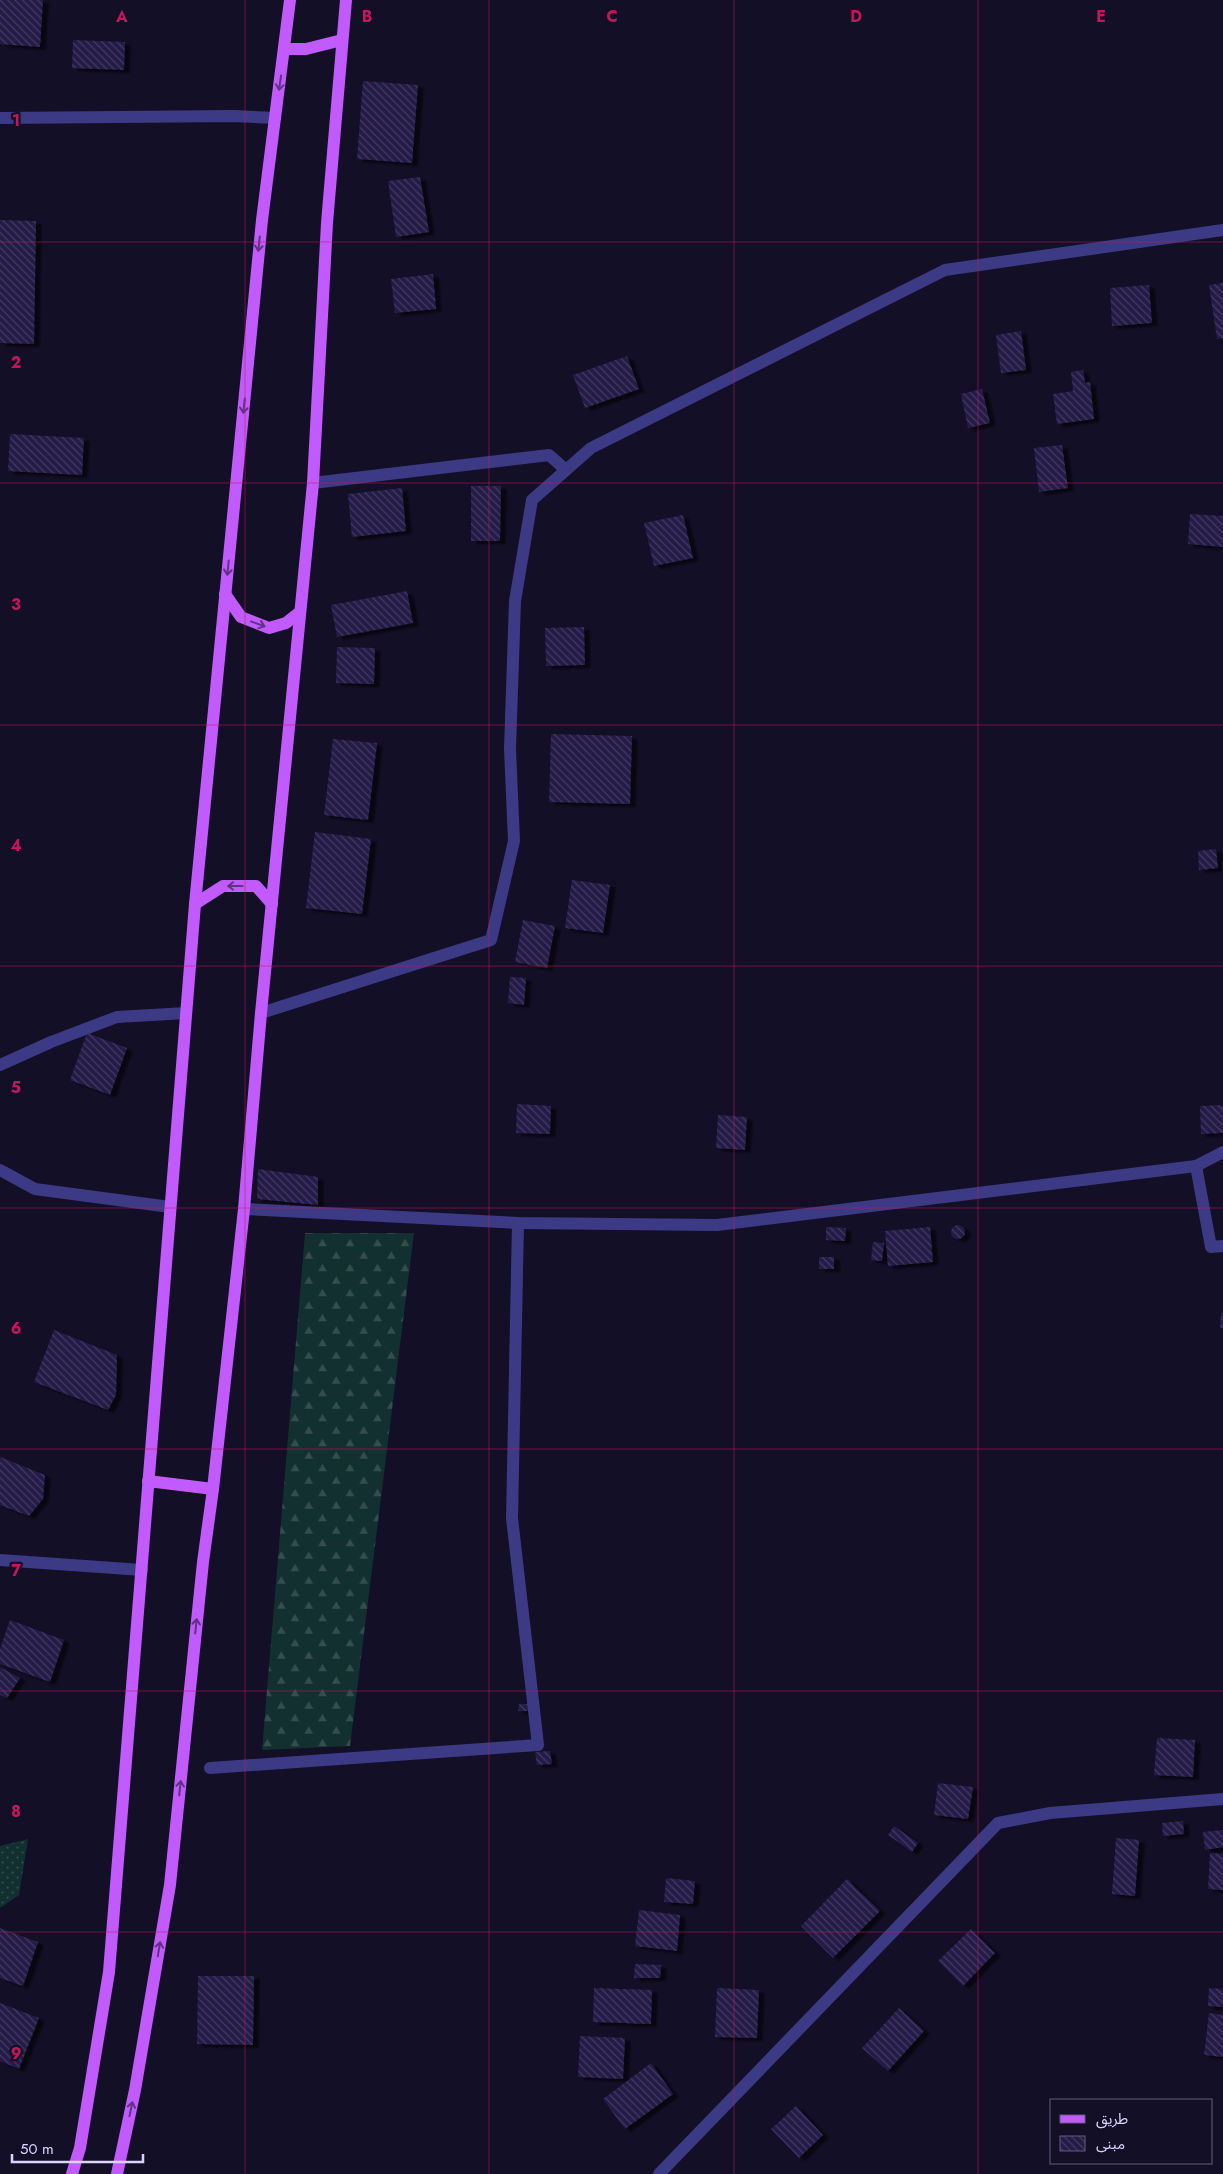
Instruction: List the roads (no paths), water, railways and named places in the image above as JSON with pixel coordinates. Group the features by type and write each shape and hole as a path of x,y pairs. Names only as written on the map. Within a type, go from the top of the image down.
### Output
{"main road":[{"path":"72,2174 80,2148 110,1972 195,904 262,220 290,0"},
{"path":"117,2174 135,2090 170,1885 202,1562 213,1490 244,1209 261,1013 313,483 327,223 346,0"},
{"path":"285,49 306,49 342,40"},
{"path":"225,594 241,617 269,628 286,623 300,612"},
{"path":"195,904 223,886 256,886 272,904"},
{"path":"148,1481 213,1490"}],"street":[{"path":"0,118 224,116 275,118"},
{"path":"261,1013 490,940 514,841 510,749 515,601 532,500 591,448 945,270 1223,230"},
{"path":"313,483 549,454 566,470"},
{"path":"0,1065 51,1042 117,1016 186,1013"},
{"path":"244,1209 518,1223 717,1225 1196,1166 1223,1152"},
{"path":"1196,1166 1210,1247 1223,1246"},
{"path":"0,1170 35,1189 170,1207"},
{"path":"210,1768 538,1745 512,1518 518,1223"},
{"path":"0,1560 142,1570"},
{"path":"659,2174 998,1823 1050,1814 1223,1799"}]}
